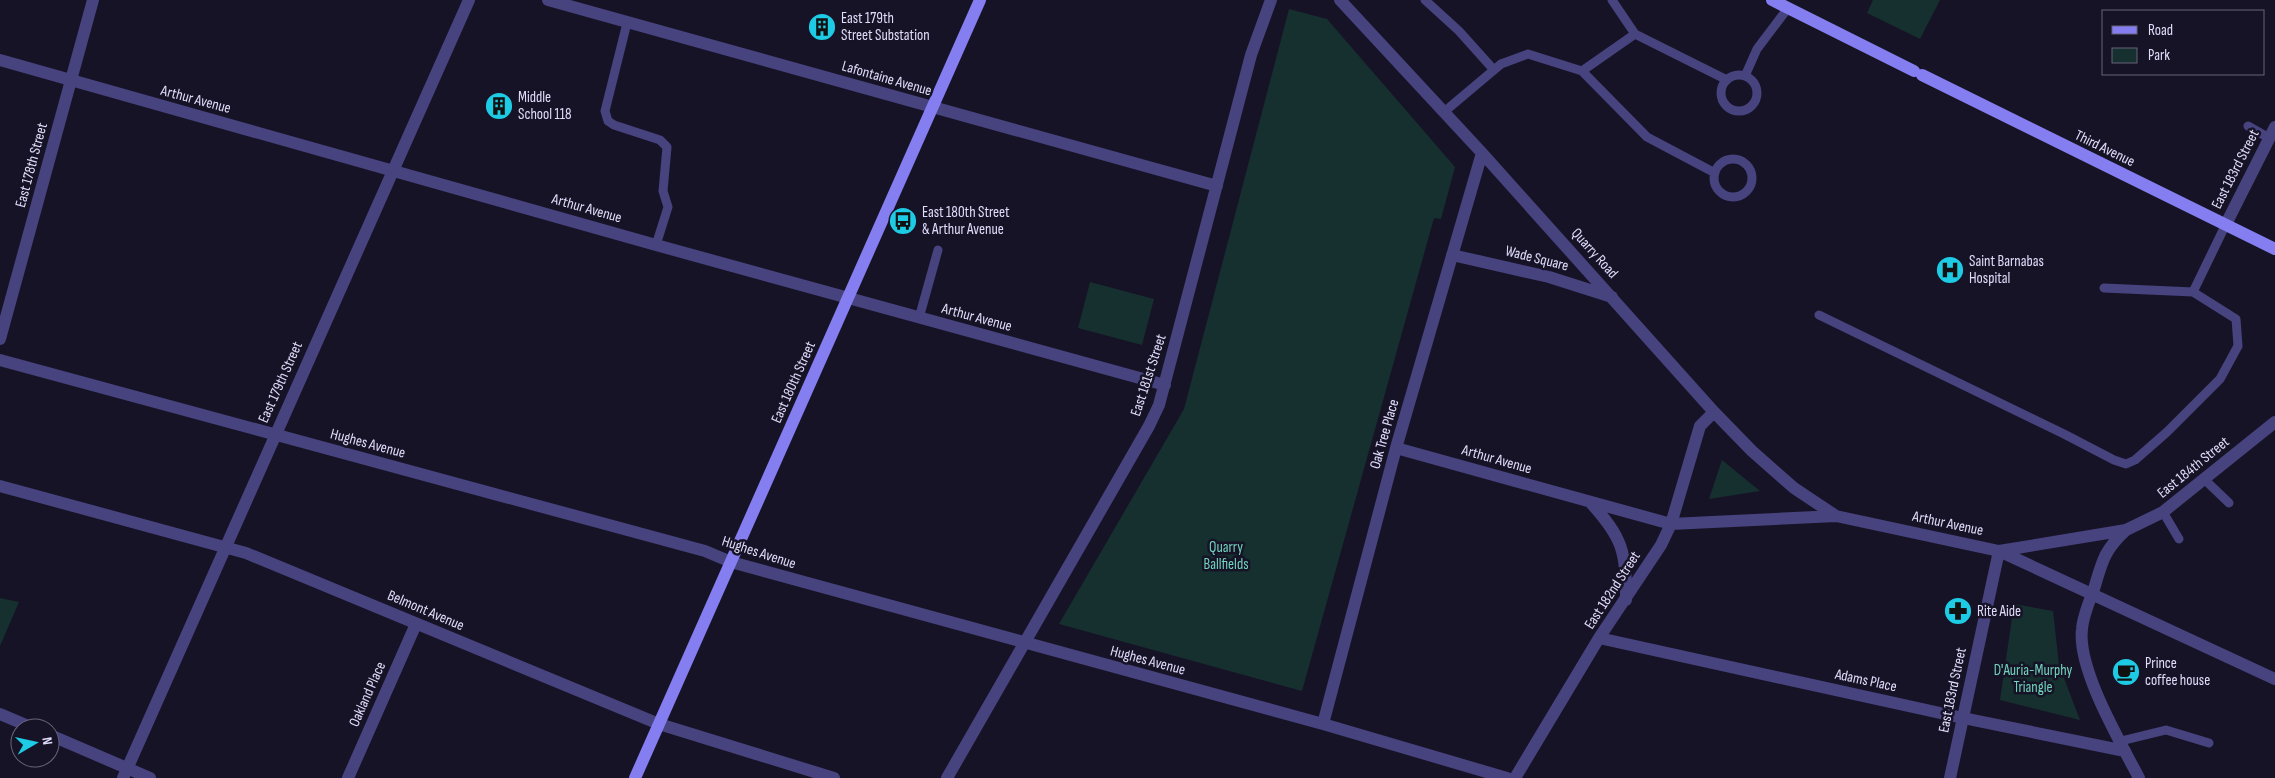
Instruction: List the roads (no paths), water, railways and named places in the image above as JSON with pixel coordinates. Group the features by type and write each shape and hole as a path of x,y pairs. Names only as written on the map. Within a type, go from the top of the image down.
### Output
{"main road":[{"name":"East 180th Street","path":"635,778 980,0"},
{"name":"Third Avenue","path":"1772,0 1790,4 1918,73 2275,249"}],"street":[{"name":"East 178th Street","path":"0,339 93,0"},
{"name":"East 179th Street","path":"126,773 274,435 469,0"},
{"name":"Lafontaine Avenue","path":"548,0 1217,186"},
{"name":"East 181st Street","path":"947,778 1149,426 1165,385 1251,54 1271,0"},
{"name":"Quarry Road","path":"1340,0 1482,153 1714,412 1794,488 1836,516"},
{"name":"Arthur Avenue","path":"0,60 656,245 1165,385"},
{"name":"East 183rd Street","path":"2225,226 2272,132"},
{"name":"Oak Tree Place","path":"1323,724 1396,448 1482,153"},
{"name":"Wade Square","path":"1452,255 1549,277 1612,297"},
{"name":"Hughes Avenue","path":"0,360 705,551 731,562 1323,724 1507,778"},
{"name":"East 182nd Street","path":"1515,778 1599,638 1661,545 1671,524 1700,426 1714,412"},
{"name":"East 184th Street","path":"1999,551 2126,530 2163,512 2275,422"},
{"name":"Arthur Avenue","path":"1396,448 1671,524 1836,516 1999,551 2275,679"},
{"name":"Belmont Avenue","path":"0,486 226,547 263,559 659,724 834,778"},
{"path":"1590,502 1611,524 1619,540 1624,559 1626,600"},
{"name":"East 184th Street","path":"2126,530 2112,543 2104,556 2082,629 2084,660 2139,778"},
{"name":"East 183rd Street","path":"1950,778 1999,551"},
{"name":"Oakland Place","path":"348,778 416,624"},
{"name":"Adams Place","path":"1599,638 1963,718 2123,746"},
{"path":"60,740 126,773 150,778"}],"lane":[{"path":"1425,0 1459,31 1494,70"},
{"path":"1612,0 1635,34 1727,80"},
{"path":"1745,76 1757,49 1790,4"},
{"path":"627,23 605,111 608,121 614,125 660,140 667,147 662,191 668,208 656,245"},
{"path":"1582,71 1635,34"},
{"path":"1444,112 1501,64 1528,54 1582,71 1647,137 1715,173"},
{"path":"1735,76 1745,76 1751,79 1757,90 1755,102 1746,110 1734,111 1724,103 1721,91 1727,80 1735,76"},
{"path":"2248,126 2272,132"},
{"path":"1735,159 1741,161 1751,170 1752,183 1745,194 1734,198 1728,197 1722,194 1715,185 1715,173 1722,163 1735,159"},
{"path":"2193,292 2225,226"},
{"path":"919,318 938,250"},
{"path":"1819,315 2114,460 2126,464 2135,460 2167,432 2220,379 2238,346 2236,319 2193,292 2104,288"},
{"path":"2204,479 2229,503"},
{"path":"2163,512 2179,540"},
{"path":"2123,746 2166,730 2208,743"}],"place":[{"name":"East 179th Street Substation","path":"822,27"},
{"name":"Middle School 118","path":"499,106"},
{"name":"East 180th Street & Arthur Avenue","path":"903,221"},
{"name":"Saint Barnabas Hospital","path":"1950,270"},
{"name":"Rite Aide","path":"1958,611"},
{"name":"Prince coffee house","path":"2126,672"}],"park label":[{"name":"Quarry Ballfields","path":"1226,556"},
{"name":"D'Auria-Murphy Triangle","path":"2033,678"}]}
